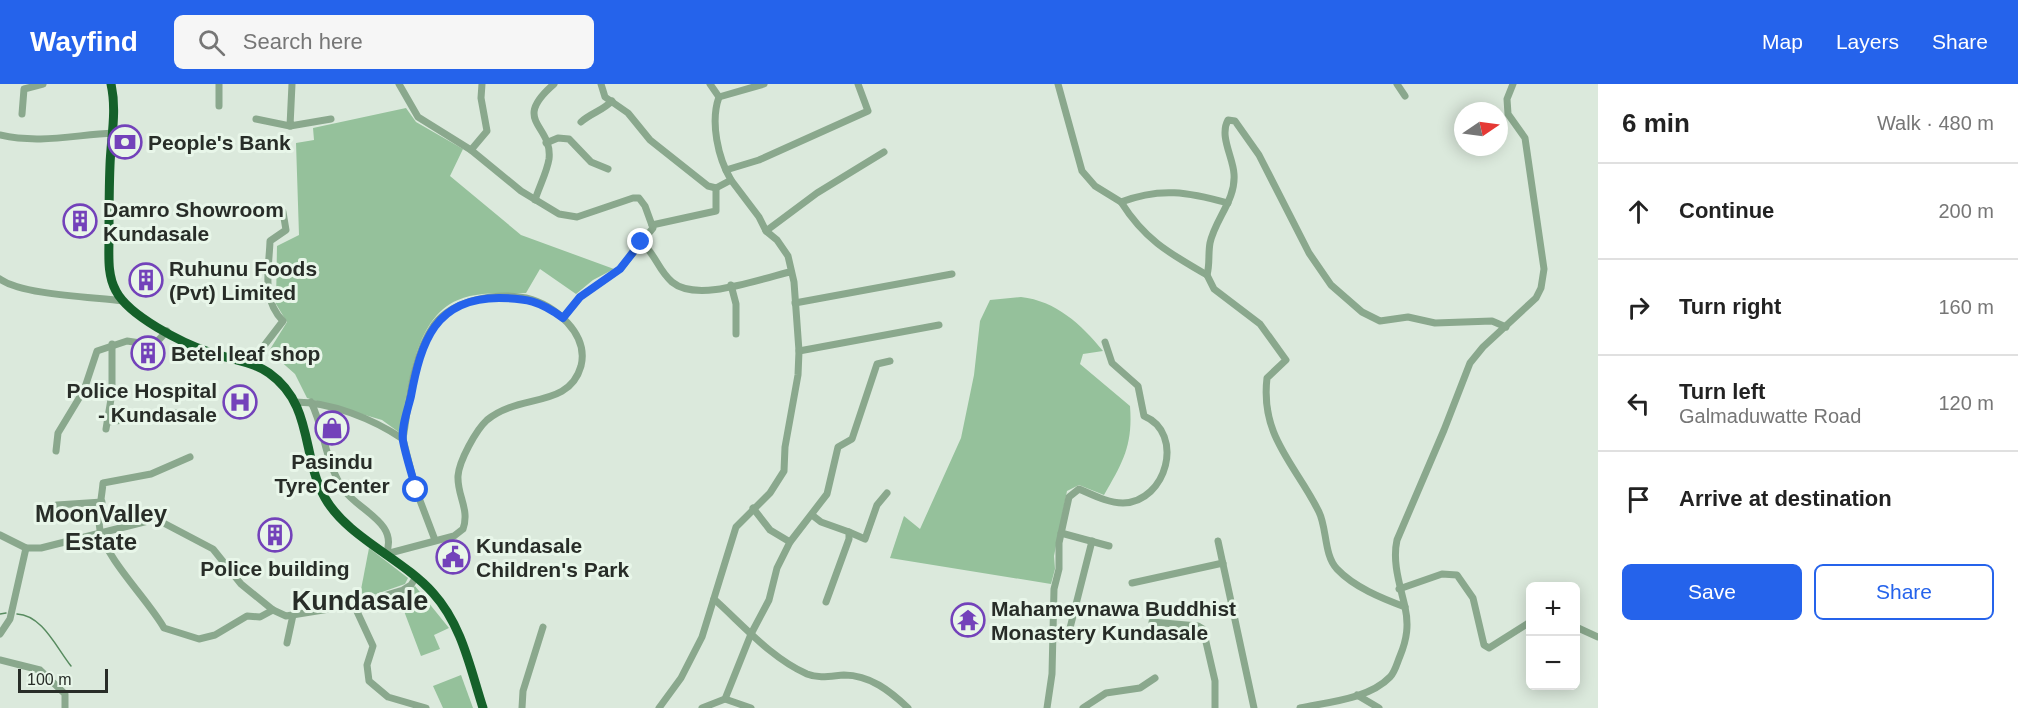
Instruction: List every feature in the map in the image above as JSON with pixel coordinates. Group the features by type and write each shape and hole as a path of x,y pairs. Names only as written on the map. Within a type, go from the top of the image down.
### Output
{"highway":[{"path":"111,84 114,105 110,272 113,285 123,301 167,331 207,351 250,364 269,373 280,382 295,402 308,436 324,496 339,517 416,577 441,603 458,629 483,708"}],"street":[{"path":"22,114 24,89 43,84"},
{"path":"219,84 219,106"},
{"path":"290,126 292,84"},
{"path":"399,84 418,117 471,150 535,200 558,214 577,217 639,198 645,206 653,228 620,269 580,297 563,318"},
{"path":"471,150 487,131 481,98 482,84"},
{"path":"535,200 549,158 546,143 536,127 533,110 540,96 554,84"},
{"path":"602,84 604,97 628,113 650,140 708,186 716,188 731,180"},
{"path":"659,708 681,678 702,637 736,527 770,493 784,471 785,447 799,351 794,282 789,272 788,256 777,240 766,231 759,217 726,170 715,120 719,97 710,84"},
{"path":"719,97 764,84"},
{"path":"726,170 759,160 868,111 858,84"},
{"path":"1058,84 1082,171 1095,186 1121,202 1133,222 1161,249 1207,275 1214,289 1260,324 1286,360 1267,378 1268,420 1292,470 1319,512 1333,564 1355,584 1405,607"},
{"path":"1300,708 1357,695 1374,689 1391,676 1406,643 1408,630 1405,607 1399,590 1394,550 1397,540 1470,363 1536,298 1541,288 1544,268 1525,138 1508,114 1507,99 1513,84"},
{"path":"1401,85 1405,96"},
{"path":"581,122 591,113 603,110 612,101"},
{"path":"256,119 290,126 331,119"},
{"path":"1207,275 1210,264 1210,243 1228,203 1234,173 1224,126 1232,119 1259,155 1309,253 1331,285 1362,312 1380,321 1408,316 1435,323 1492,321 1506,327"},
{"path":"0,135 23,140 46,141 113,133"},
{"path":"546,143 558,138 569,139 591,162 608,169"},
{"path":"766,231 817,193 884,152"},
{"path":"652,225 716,211 716,188"},
{"path":"1121,202 1157,191 1175,192 1228,203"},
{"path":"250,364 283,321 271,309 268,291 270,241 286,230 283,212"},
{"path":"641,242 652,251 662,272 674,284 688,291 704,291 789,272"},
{"path":"795,303 952,274"},
{"path":"0,279 7,284 33,290 123,301"},
{"path":"731,285 736,304 736,334"},
{"path":"386,554 454,536 463,529 466,509 458,476 473,437 488,420 512,405 556,395 575,381 581,366 581,346 576,334 563,318 550,308 526,298 485,298 460,304 436,323 428,336 417,361 403,439 416,490 435,540"},
{"path":"799,351 939,325"},
{"path":"56,451 58,433 84,390 97,351 112,344 127,341 154,345 167,331"},
{"path":"1047,708 1052,674 1054,589 1059,569 1061,533 1069,497 1079,489 1102,498 1125,503 1147,494 1159,484 1166,469 1163,431 1152,419 1144,416 1138,386 1112,363 1105,342"},
{"path":"112,344 112,393 107,426 176,413"},
{"path":"725,699 751,634 769,600 777,568 790,542 827,494 838,447 852,439 877,363 890,361"},
{"path":"295,402 311,402 381,424 403,439"},
{"path":"311,402 323,434 330,463 343,489 360,508 387,529 391,542 386,554"},
{"path":"190,458 151,474 103,483 101,533 141,599 156,614 164,628 200,639 215,635 247,616 260,617 273,610"},
{"path":"812,515 821,522 865,539 877,505 887,493"},
{"path":"57,505 102,502"},
{"path":"753,508 770,530 790,542"},
{"path":"0,535 26,548 41,548 156,519 213,549 241,584 273,610 286,616 354,605 403,590 411,585 416,577"},
{"path":"826,602 849,539 849,532"},
{"path":"1061,533 1109,546"},
{"path":"1070,628 1092,541"},
{"path":"1218,541 1254,708"},
{"path":"0,634 10,619 26,548"},
{"path":"1132,583 1223,563"},
{"path":"1399,590 1442,574 1457,575 1473,598 1484,645 1489,648 1526,625"},
{"path":"714,599 751,634 805,673 816,677 847,675 873,681 908,708"},
{"path":"354,605 373,646 367,665 369,681 388,697 426,708"},
{"path":"287,643 293,615"},
{"path":"1152,622 1198,626 1203,629 1215,681 1215,708"},
{"path":"522,708 523,691 543,627"},
{"path":"1580,629 1598,637"},
{"path":"0,660 40,670 65,694 65,708"},
{"path":"1083,708 1106,693 1140,688 1155,678"},
{"path":"1357,695 1379,708"},
{"path":"702,708 725,699 751,708"}],"green space":[{"path":"406,108 416,122 463,149 450,176 521,235 614,269 593,280 576,294 540,269 526,293 474,295 458,300 443,309 431,323 415,358 400,433 382,420 307,398 295,374 269,351 287,322 276,304 277,246 299,235 296,143 314,140 313,128"},
{"path":"1021,297 1045,303 1067,315 1103,351 1083,354 1080,364 1130,406 1128,443 1116,473 1104,495 1079,485 1067,491 1051,584 890,558 904,516 920,529 961,438 974,375 980,321 990,300"},
{"path":"369,548 408,578 405,584 359,600"},
{"path":"415,586 449,628 434,635 440,649 421,656 404,611 418,604 412,589"},
{"path":"461,675 473,708 443,708 433,686"}],"waterway":[{"path":"0,614 6,613"},
{"path":"17,614 26,616 41,626 71,666"}],"place":[{"name":"People's Bank","path":"125,142"},
{"name":"Damro Showroom Kundasale","path":"80,221"},
{"name":"Ruhunu Foods (Pvt) Limited","path":"146,280"},
{"name":"Betel leaf shop","path":"148,353"},
{"name":"Police Hospital - Kundasale","path":"240,402"},
{"name":"Pasindu Tyre Center","path":"332,428"},
{"name":"Police building","path":"275,535"},
{"name":"Kundasale Children's Park","path":"453,557"},
{"name":"Mahamevnawa Buddhist Monastery Kundasale","path":"968,620"}],"district":[{"name":"MoonValley Estate","path":"101,527"},
{"name":"Kundasale","path":"360,601"}],"route":[{"path":"416,490 403,439 417,361 436,323 460,304 485,298 526,298 550,308 563,318 580,297 620,269 641,242"}]}
